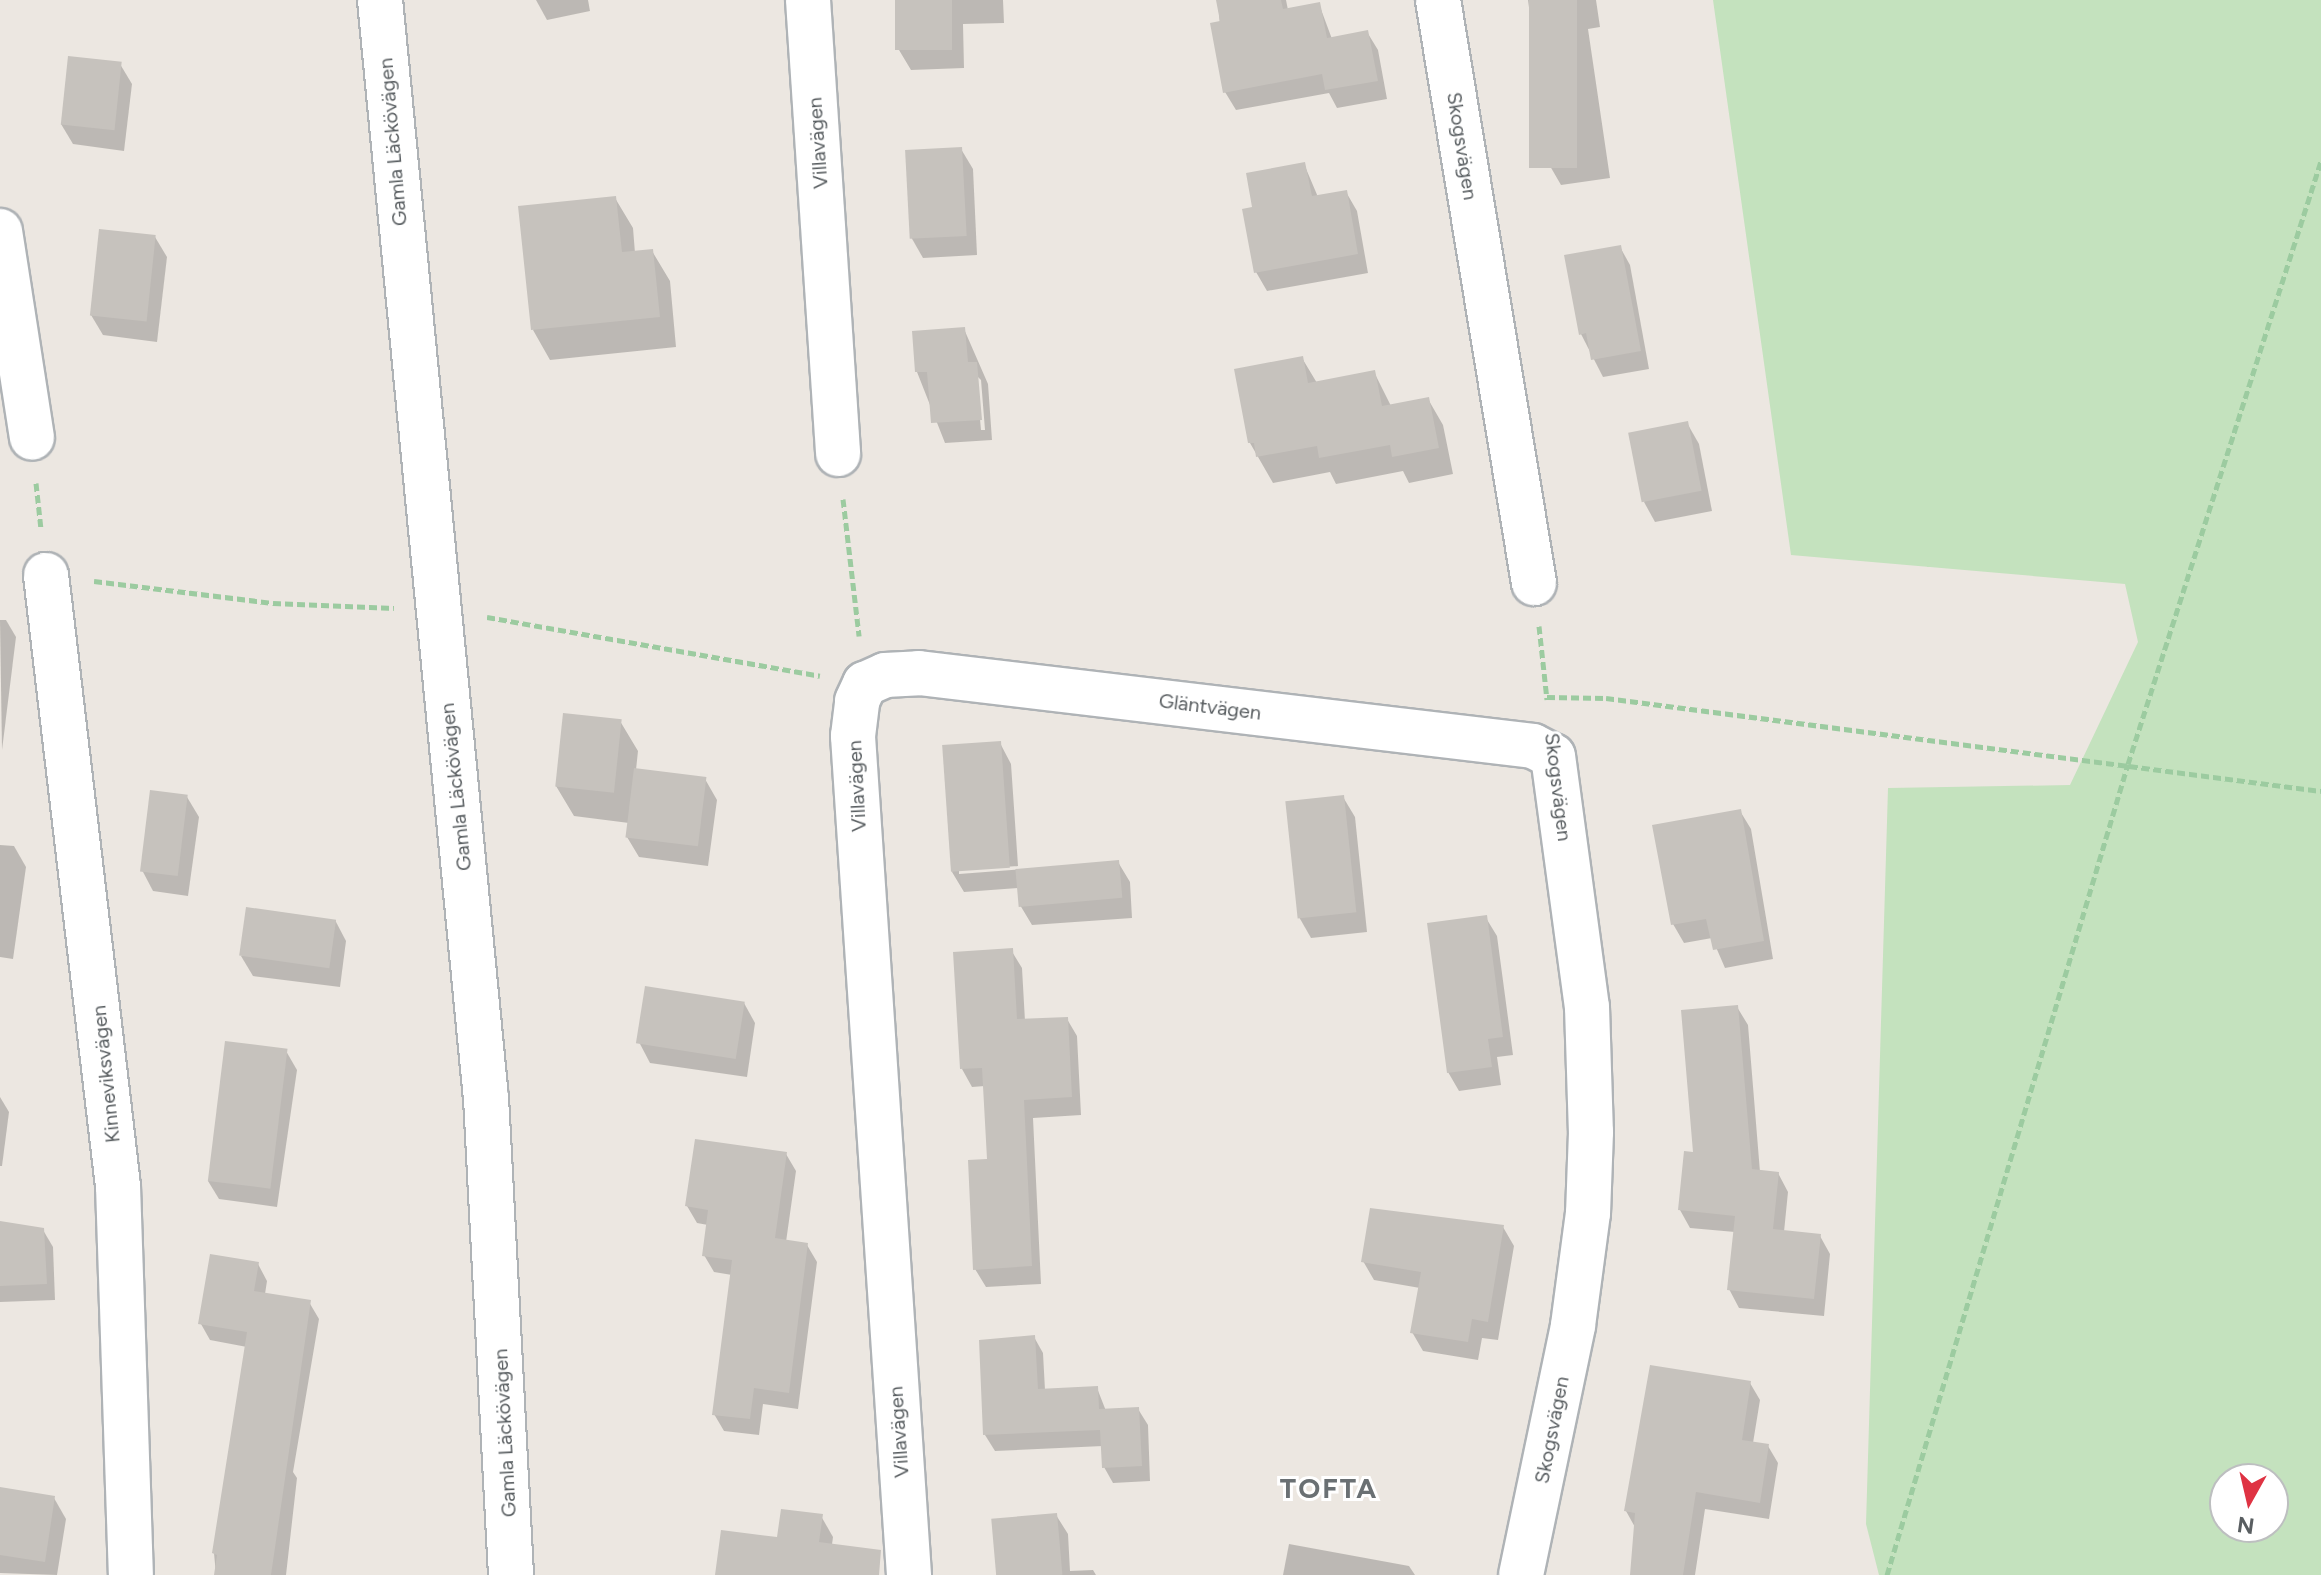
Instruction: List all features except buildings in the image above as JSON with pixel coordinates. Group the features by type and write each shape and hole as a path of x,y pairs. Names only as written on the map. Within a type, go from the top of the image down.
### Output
{"street":[{"name":"Gamla Läckövägen","path":"380,0 486,1098 511,1575"},
{"name":"Villavägen","path":"808,0 838,454"},
{"name":"Skogsvägen","path":"1438,0 1534,583"},
{"path":"0,231 32,438"},
{"name":"Kinneviksvägen","path":"46,575 118,1186 131,1575"},
{"name":"Gläntvägen","path":"865,684 885,675 919,673 1533,746 1553,756"},
{"name":"Villavägen","path":"865,684 857,701 853,736 909,1575"},
{"name":"Skogsvägen","path":"1521,1575 1573,1326 1590,1159 1587,1007 1553,756"}],"path":[{"path":"1887,1575 2128,764 2321,161"},
{"path":"32,438 46,575"},
{"path":"838,454 865,684"},
{"name":"Skogsvägen","path":"1534,583 1553,756"},
{"path":"1547,697 1606,698 2321,791"}],"green space":[{"path":"1713,0 2321,0 2321,1575 1879,1575 1866,1524 1888,788 2070,785 2138,642 2125,584 1791,555"}],"district":[{"name":"TOFTA","path":"1329,1488"}]}
